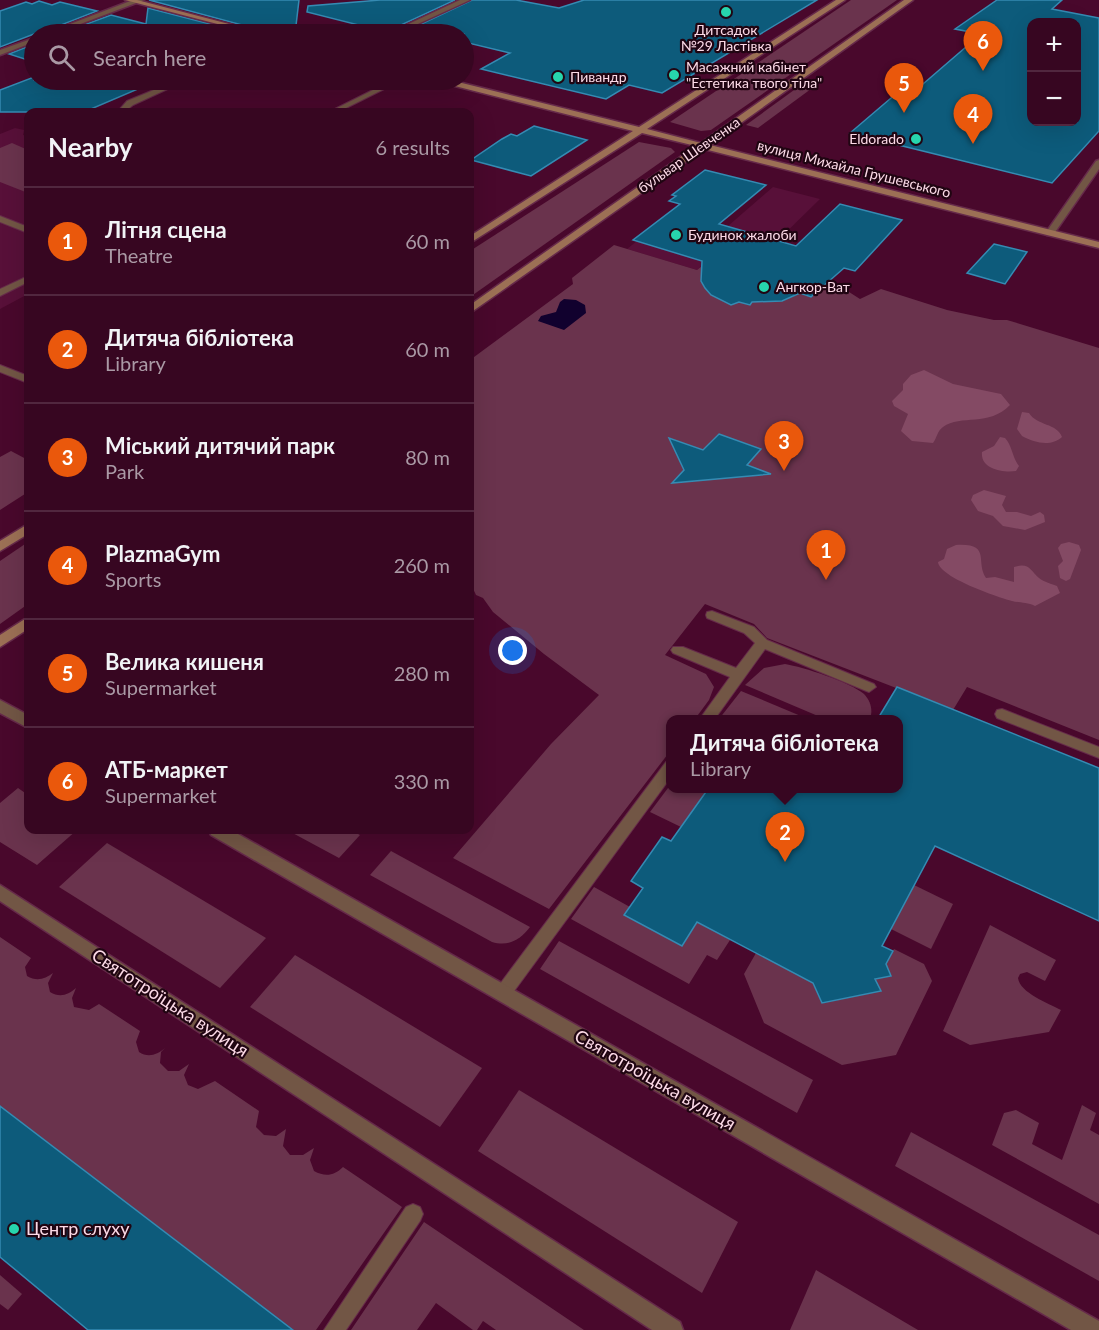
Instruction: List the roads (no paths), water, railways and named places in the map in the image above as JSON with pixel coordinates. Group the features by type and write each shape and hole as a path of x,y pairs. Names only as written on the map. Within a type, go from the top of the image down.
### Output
{"main road":[{"path":"474,237 841,0"},
{"name":"бульвар Шевченка","path":"474,307 909,0"},
{"path":"135,1 224,24"},
{"name":"вулиця Михайла Грушевського","path":"474,88 1099,245"},
{"path":"0,547 24,531"},
{"path":"0,642 24,625"}],"street":[{"path":"413,24 466,0"},
{"path":"74,24 135,1"},
{"path":"0,53 24,44"},
{"path":"1050,233 1099,163"},
{"path":"0,706 24,720"},
{"name":"Святотроїцька вулиця","path":"224,834 1093,1330"},
{"name":"Святотроїцька вулиця","path":"0,892 196,1022 437,1175 651,1323 672,1330"}],"lane":[{"path":"125,108 130,103 160,90"},
{"path":"341,108 378,90"},
{"path":"0,219 24,228"},
{"path":"0,293 24,281"},
{"path":"0,368 24,379"},
{"path":"712,615 749,630 762,643 869,687"},
{"path":"710,715 762,643"},
{"path":"678,650 739,675"},
{"path":"1002,714 1099,753"},
{"path":"503,993 666,773"},
{"path":"334,1330 413,1214"}],"place":[{"name":"Дитсадок №29 Ластівка","path":"726,12"},
{"name":"АТБ-маркет","path":"983,71"},
{"name":"Масажний кабінет \"Естетика твого тіла\"","path":"674,75"},
{"name":"Пивандр","path":"558,77"},
{"name":"Велика кишеня","path":"904,113"},
{"name":"Eldorado","path":"916,139"},
{"name":"PlazmaGym","path":"973,144"},
{"name":"Будинок жалоби","path":"676,235"},
{"name":"Ангкор-Ват","path":"764,287"},
{"name":"Міський дитячий парк","path":"784,471"},
{"name":"Літня сцена","path":"826,580"},
{"name":"Дитяча бібліотека","path":"785,862"},
{"name":"Центр слуху","path":"14,1229"}]}
